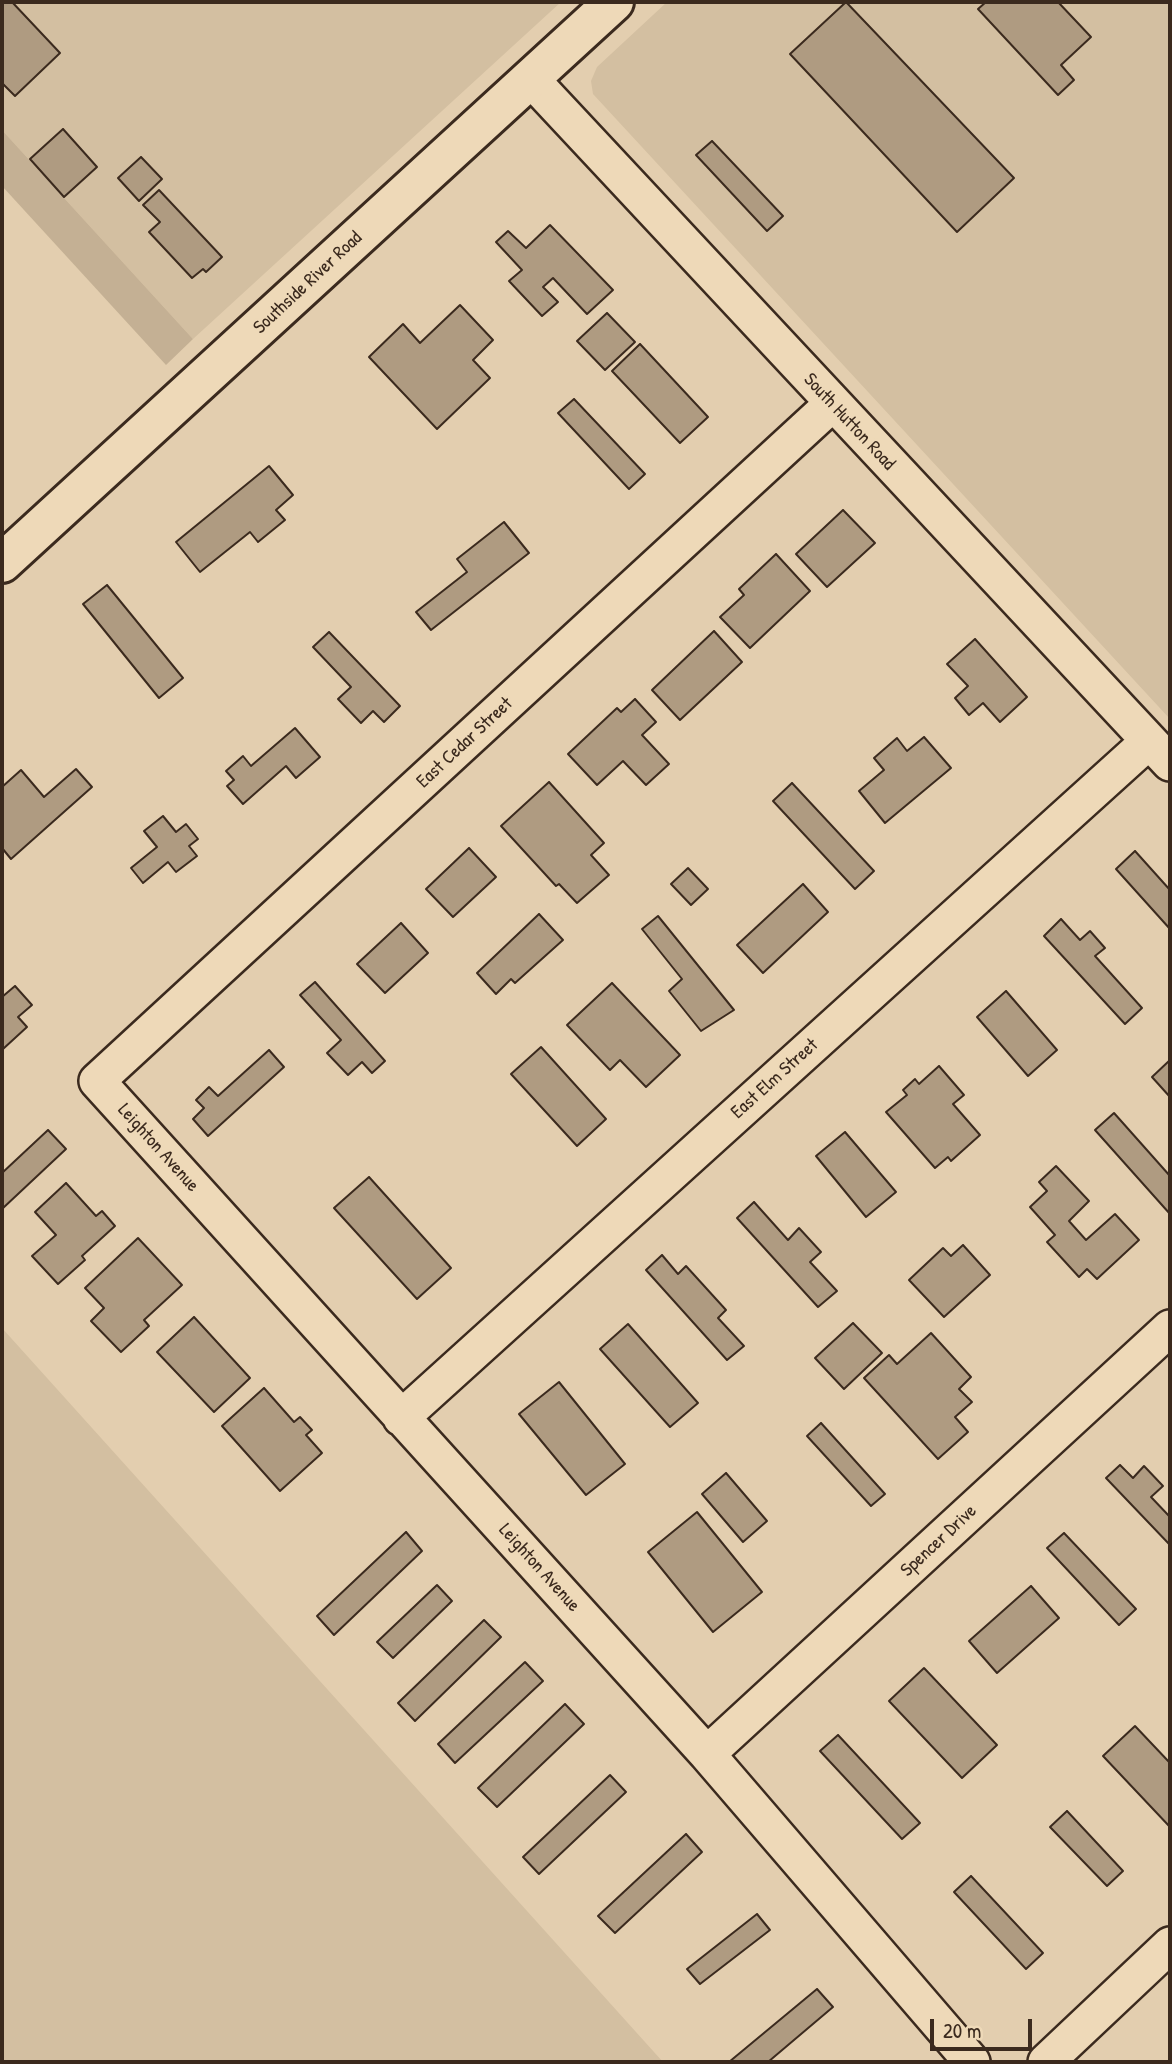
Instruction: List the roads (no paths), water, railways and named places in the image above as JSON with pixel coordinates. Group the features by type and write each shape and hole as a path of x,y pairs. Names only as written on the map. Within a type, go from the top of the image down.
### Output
{"main road":[{"name":"Southside River Road","path":"2,563 614,2"}],"street":[{"name":"South Hutton Road","path":"530,78 1160,752"},
{"name":"East Cedar Street","path":"97,1081 832,404"},
{"name":"East Elm Street","path":"401,1418 1160,752"},
{"name":"Leighton Avenue","path":"97,1081 708,1754 972,2062"},
{"name":"Spencer Drive","path":"708,1754 1170,1328"},
{"path":"1046,2062 1170,1945"}]}
